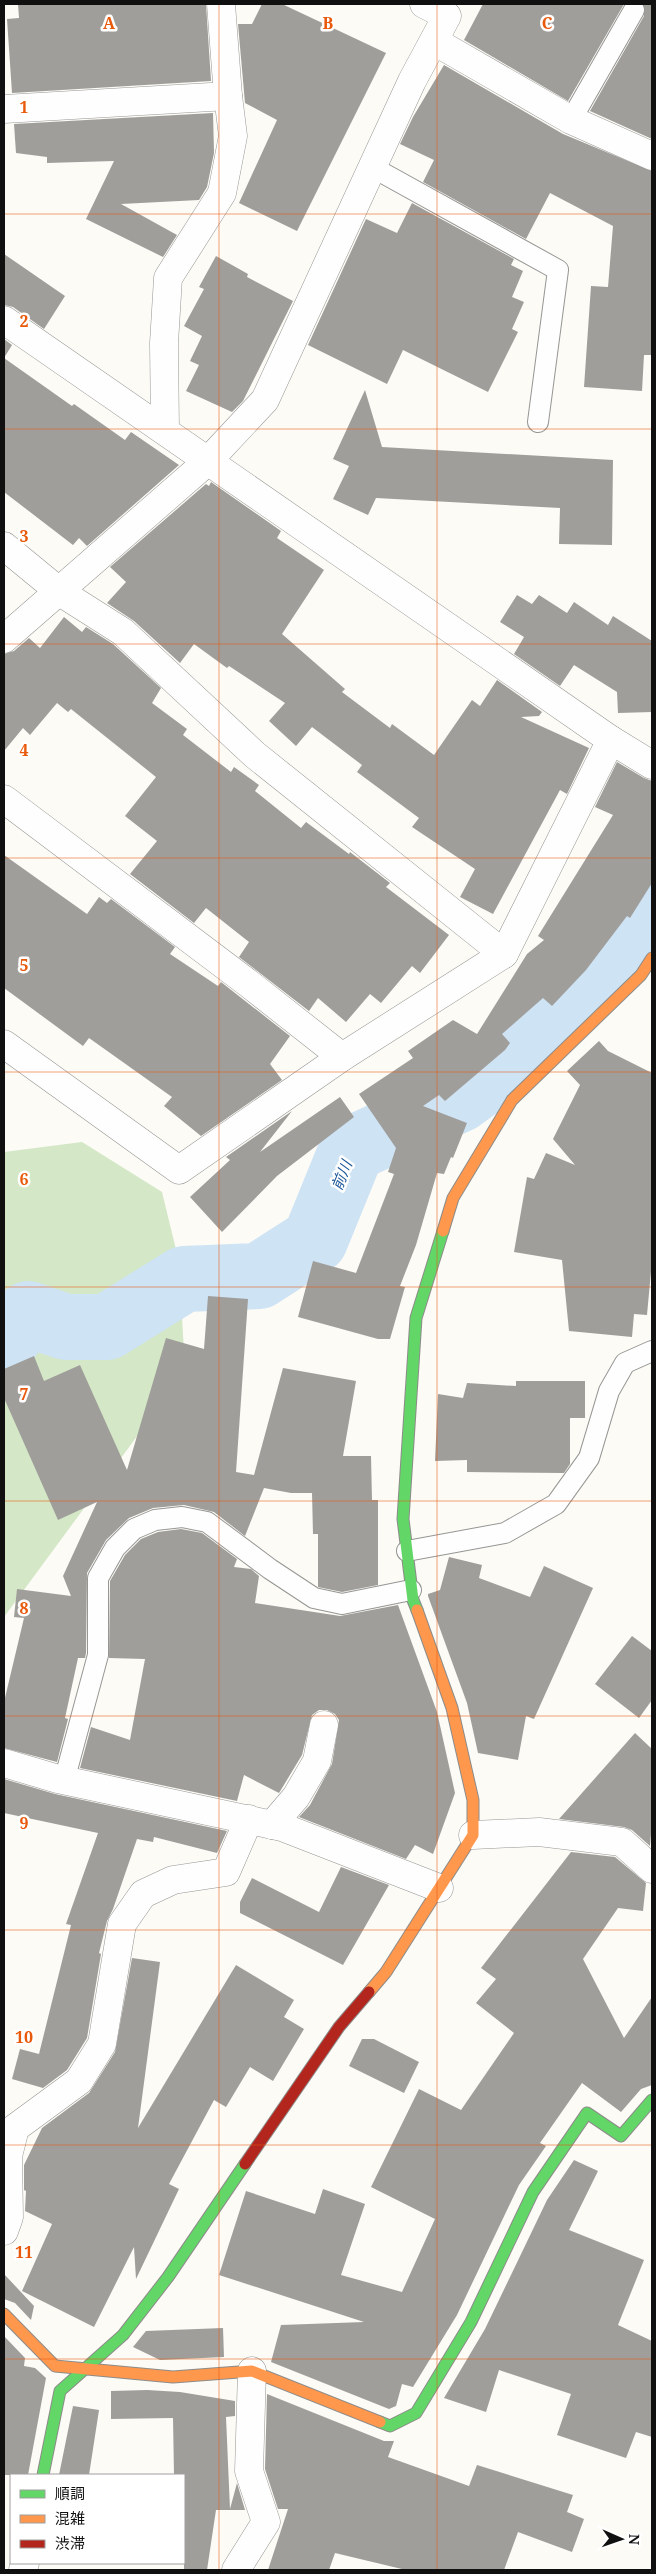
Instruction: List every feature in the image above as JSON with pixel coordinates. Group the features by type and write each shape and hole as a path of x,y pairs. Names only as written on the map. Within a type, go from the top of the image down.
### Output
{"street":[{"path":"165,431 164,343 168,278 222,193 233,136 221,4"},
{"path":"4,639 208,461 266,400 412,81 434,41 442,8"},
{"path":"434,41 571,120 652,156"},
{"path":"4,109 228,96"},
{"path":"4,320 612,740 652,764"},
{"path":"4,546 60,592 123,632 255,755 504,954"},
{"path":"4,1044 179,1170 342,1057 504,954 612,740"},
{"path":"4,799 248,983 342,1057"},
{"path":"43,2474 60,2391 81,2370 123,2335 168,2278 339,2028 386,1972 473,1835 473,1800 452,1708 413,1600 403,1519 416,1318 453,1198 512,1100 641,975 652,958"},
{"path":"4,2231 9,2216 8,2156 15,2128 79,2081 102,2044 122,1924 143,1894 173,1880 226,1872 261,1822 296,1797 318,1761 324,1725"},
{"path":"4,1763 64,1780 261,1822 439,1888"},
{"path":"473,1835 538,1832 622,1842 652,1869"},
{"path":"4,2314 55,2366 81,2370 173,2377 252,2371 390,2426 416,2413 471,2322 533,2192 587,2113 621,2136 652,2100"},
{"path":"236,2570 266,2522 249,2471 252,2371"}],"lane":[{"path":"571,120 634,10"},
{"path":"372,167 558,270 538,422"},
{"path":"407,1551 505,1533 556,1504 590,1458 609,1391 625,1363 652,1351"},
{"path":"64,1780 98,1655 98,1578 115,1548 134,1530 155,1520 182,1517 207,1522 270,1569 314,1598 342,1604 411,1590"}],"green space":[{"path":"82,1142 162,1192 179,1262 185,1371 4,1617 4,1152"}],"building":[{"path":"18,4 206,4 211,81 12,93 7,19 19,18"},
{"path":"262,4 282,4 386,53 297,231 239,203 277,120 245,103 238,24 252,24"},
{"path":"483,4 624,4 568,101 464,40"},
{"path":"644,4 652,4 652,139 590,111 644,16"},
{"path":"444,65 563,134 652,171 652,355 644,355 642,391 584,387 591,286 608,287 613,226 550,193 526,239 423,182 434,160 400,144 413,117"},
{"path":"213,113 214,153 207,187 199,200 121,204 177,235 163,257 86,219 114,161 47,163 47,157 16,153 14,124"},
{"path":"412,203 514,259 511,265 523,271 512,297 524,302 512,329 518,332 488,392 403,350 387,384 308,345 366,219 397,233"},
{"path":"4,254 65,296 44,329 13,307 4,305"},
{"path":"216,256 248,274 247,277 293,301 243,401 232,412 186,391 199,365 190,361 202,336 184,326 204,289 199,287"},
{"path":"4,339 12,345 4,358"},
{"path":"4,358 72,406 74,404 125,440 131,432 179,465 87,546 79,538 73,545 4,492"},
{"path":"365,390 382,447 613,460 612,545 559,544 560,508 376,498 368,515 333,499 349,466 333,459"},
{"path":"211,482 281,531 277,538 324,570 282,634 345,689 342,692 390,728 392,724 434,755 472,700 480,706 497,680 542,712 539,716 521,717 589,748 567,794 560,790 493,914 460,897 475,869 412,827 419,818 357,772 362,765 312,727 296,746 269,721 285,703 229,666 227,668 194,644 180,663 134,621 107,603 126,582 110,567 206,484 209,486"},
{"path":"517,595 532,604 539,595 567,613 574,602 608,625 613,616 652,641 652,712 618,713 617,692 574,665 560,686 514,654 524,637 500,622"},
{"path":"64,617 82,632 86,627 113,644 161,688 152,703 187,729 183,735 231,772 234,767 259,785 255,791 301,828 306,822 349,854 350,852 390,883 386,887 449,935 420,973 412,966 381,1003 370,994 346,1022 318,998 309,1011 239,957 249,942 206,908 194,923 130,874 157,841 125,816 156,777 71,709 68,712 57,703 30,735 23,728 4,751 4,654 14,651 29,638 40,648"},
{"path":"617,762 652,781 652,883 630,918 627,916 586,970 552,1006 543,998 502,1034 510,1043 505,1050 445,1101 439,1095 423,1106 467,1123 453,1158 451,1157 444,1174 437,1173 416,1245 400,1286 405,1287 390,1339 378,1339 298,1317 313,1261 356,1273 394,1174 388,1172 396,1148 359,1094 413,1058 408,1051 453,1020 477,1034 527,954 544,940 538,936 613,815 595,807"},
{"path":"4,855 87,914 99,897 107,903 111,899 175,947 170,954 218,986 221,982 290,1036 270,1064 282,1080 201,1136 164,1106 172,1097 89,1038 83,1046 4,988"},
{"path":"599,1041 608,1051 652,1073 652,1261 647,1315 634,1314 632,1337 569,1331 562,1260 514,1252 527,1177 534,1179 546,1153 575,1165 553,1139 580,1085 567,1071"},
{"path":"340,1097 354,1117 277,1176 222,1232 190,1197 230,1160 226,1157 292,1111 260,1152"},
{"path":"208,1296 248,1299 236,1472 254,1475 283,1368 356,1381 343,1456 371,1456 372,1500 378,1500 378,1585 342,1592 318,1587 318,1534 313,1534 312,1493 291,1493 264,1488 245,1536 214,1512 184,1505 153,1508 129,1518 106,1540 87,1573 86,1653 85,1658 78,1658 65,1718 68,1719 57,1762 4,1748 4,1702 24,1618 14,1617 17,1589 71,1596 63,1576 97,1502 58,1520 4,1398 4,1369 34,1356 44,1381 80,1365 127,1470 166,1338 204,1349"},
{"path":"516,1381 585,1381 585,1418 570,1418 570,1464 564,1473 467,1472 467,1460 435,1461 438,1394 463,1398 467,1383 516,1386"},
{"path":"181,1529 202,1533 237,1559 234,1567 251,1569 259,1576 255,1603 340,1616 398,1605 437,1712 455,1793 433,1854 415,1845 406,1859 299,1817 310,1805 332,1764 339,1720 335,1714 327,1710 319,1710 312,1715 302,1755 279,1793 244,1775 237,1801 80,1768 91,1727 130,1740 145,1659 109,1658 110,1581 125,1555 141,1539 158,1532"},
{"path":"449,1557 482,1565 479,1578 530,1597 544,1566 593,1588 534,1719 526,1716 518,1760 478,1753 467,1703 428,1596 428,1594 440,1590"},
{"path":"632,1636 652,1651 652,1700 639,1718 595,1684"},
{"path":"635,1733 652,1749 652,1822 650,1846 632,1830 624,1827 559,1819"},
{"path":"4,1779 55,1794 227,1831 217,1853 154,1837 153,1842 137,1839 113,1909 107,1921 99,1953 101,1954 87,2038 67,2070 43,2088 12,2079 20,2049 39,2054 71,1925 66,1924 98,1833 4,1813"},
{"path":"571,1852 615,1857 646,1883 643,1911 618,1908 583,1959 624,2038 652,1997 652,2085 641,2089 621,2112 582,2083 540,2143 546,2146 519,2185 457,2315 413,2387 402,2384 396,2406 389,2409 271,2362 281,2325 364,2322 219,2275 246,2191 315,2214 323,2189 365,2204 341,2275 402,2292 435,2219 371,2187 419,2089 461,2110 514,2033 476,2003 496,1979 481,1968"},
{"path":"341,1867 389,1885 343,1965 240,1913 240,1902 252,1878 319,1912"},
{"path":"132,1958 160,1962 138,2128 236,1965 294,2000 284,2017 304,2029 273,2081 250,2067 226,2107 214,2100 169,2184 179,2189 136,2279 134,2247 94,2327 22,2291 52,2224 25,2211 24,2165 42,2128 89,2093 115,2052"},
{"path":"362,2039 374,2039 419,2062 404,2093 349,2066"},
{"path":"574,2160 598,2171 569,2230 644,2260 618,2325 652,2341 652,2437 636,2432 626,2458 557,2435 571,2394 499,2370 486,2412 444,2398 485,2329 547,2200"},
{"path":"4,2274 34,2306 31,2320 15,2303 4,2299"},
{"path":"223,2328 224,2357 160,2360 133,2347 146,2331"},
{"path":"4,2336 25,2358 24,2366 35,2368 46,2378 28,2474 4,2475"},
{"path":"147,2390 180,2392 235,2401 235,2416 226,2417 230,2509 237,2483 245,2510 216,2510 207,2570 184,2570 185,2474 174,2474 173,2418 111,2419 111,2391"},
{"path":"267,2394 384,2441 394,2441 388,2457 469,2486 477,2465 573,2495 567,2512 584,2519 572,2552 518,2532 504,2570 406,2570 335,2553 329,2570 268,2570 288,2509 278,2509 265,2469"},
{"path":"73,2406 99,2410 89,2474 59,2474"}],"waterway":[{"name":"前川","path":"4,1342 28,1314 66,1327 107,1327 184,1279 259,1276 315,1240 352,1149 460,1099 515,1059 652,907"}],"traffic: fast":[{"path":"417,1610 413,1600 403,1519 416,1318 443,1231"},
{"path":"380,2422 390,2426 416,2413 471,2322 533,2192 587,2113 621,2136 652,2100"},
{"path":"43,2474 60,2391 123,2335 168,2277 245,2164"}],"traffic: slow":[{"path":"443,1231 453,1198 512,1100 641,975 652,958"},
{"path":"369,1992 386,1972 473,1835 473,1800 452,1708 417,1610"},
{"path":"4,2314 55,2366 173,2377 252,2371 380,2422"}],"traffic: jam":[{"path":"245,2164 339,2027 369,1992"}]}
